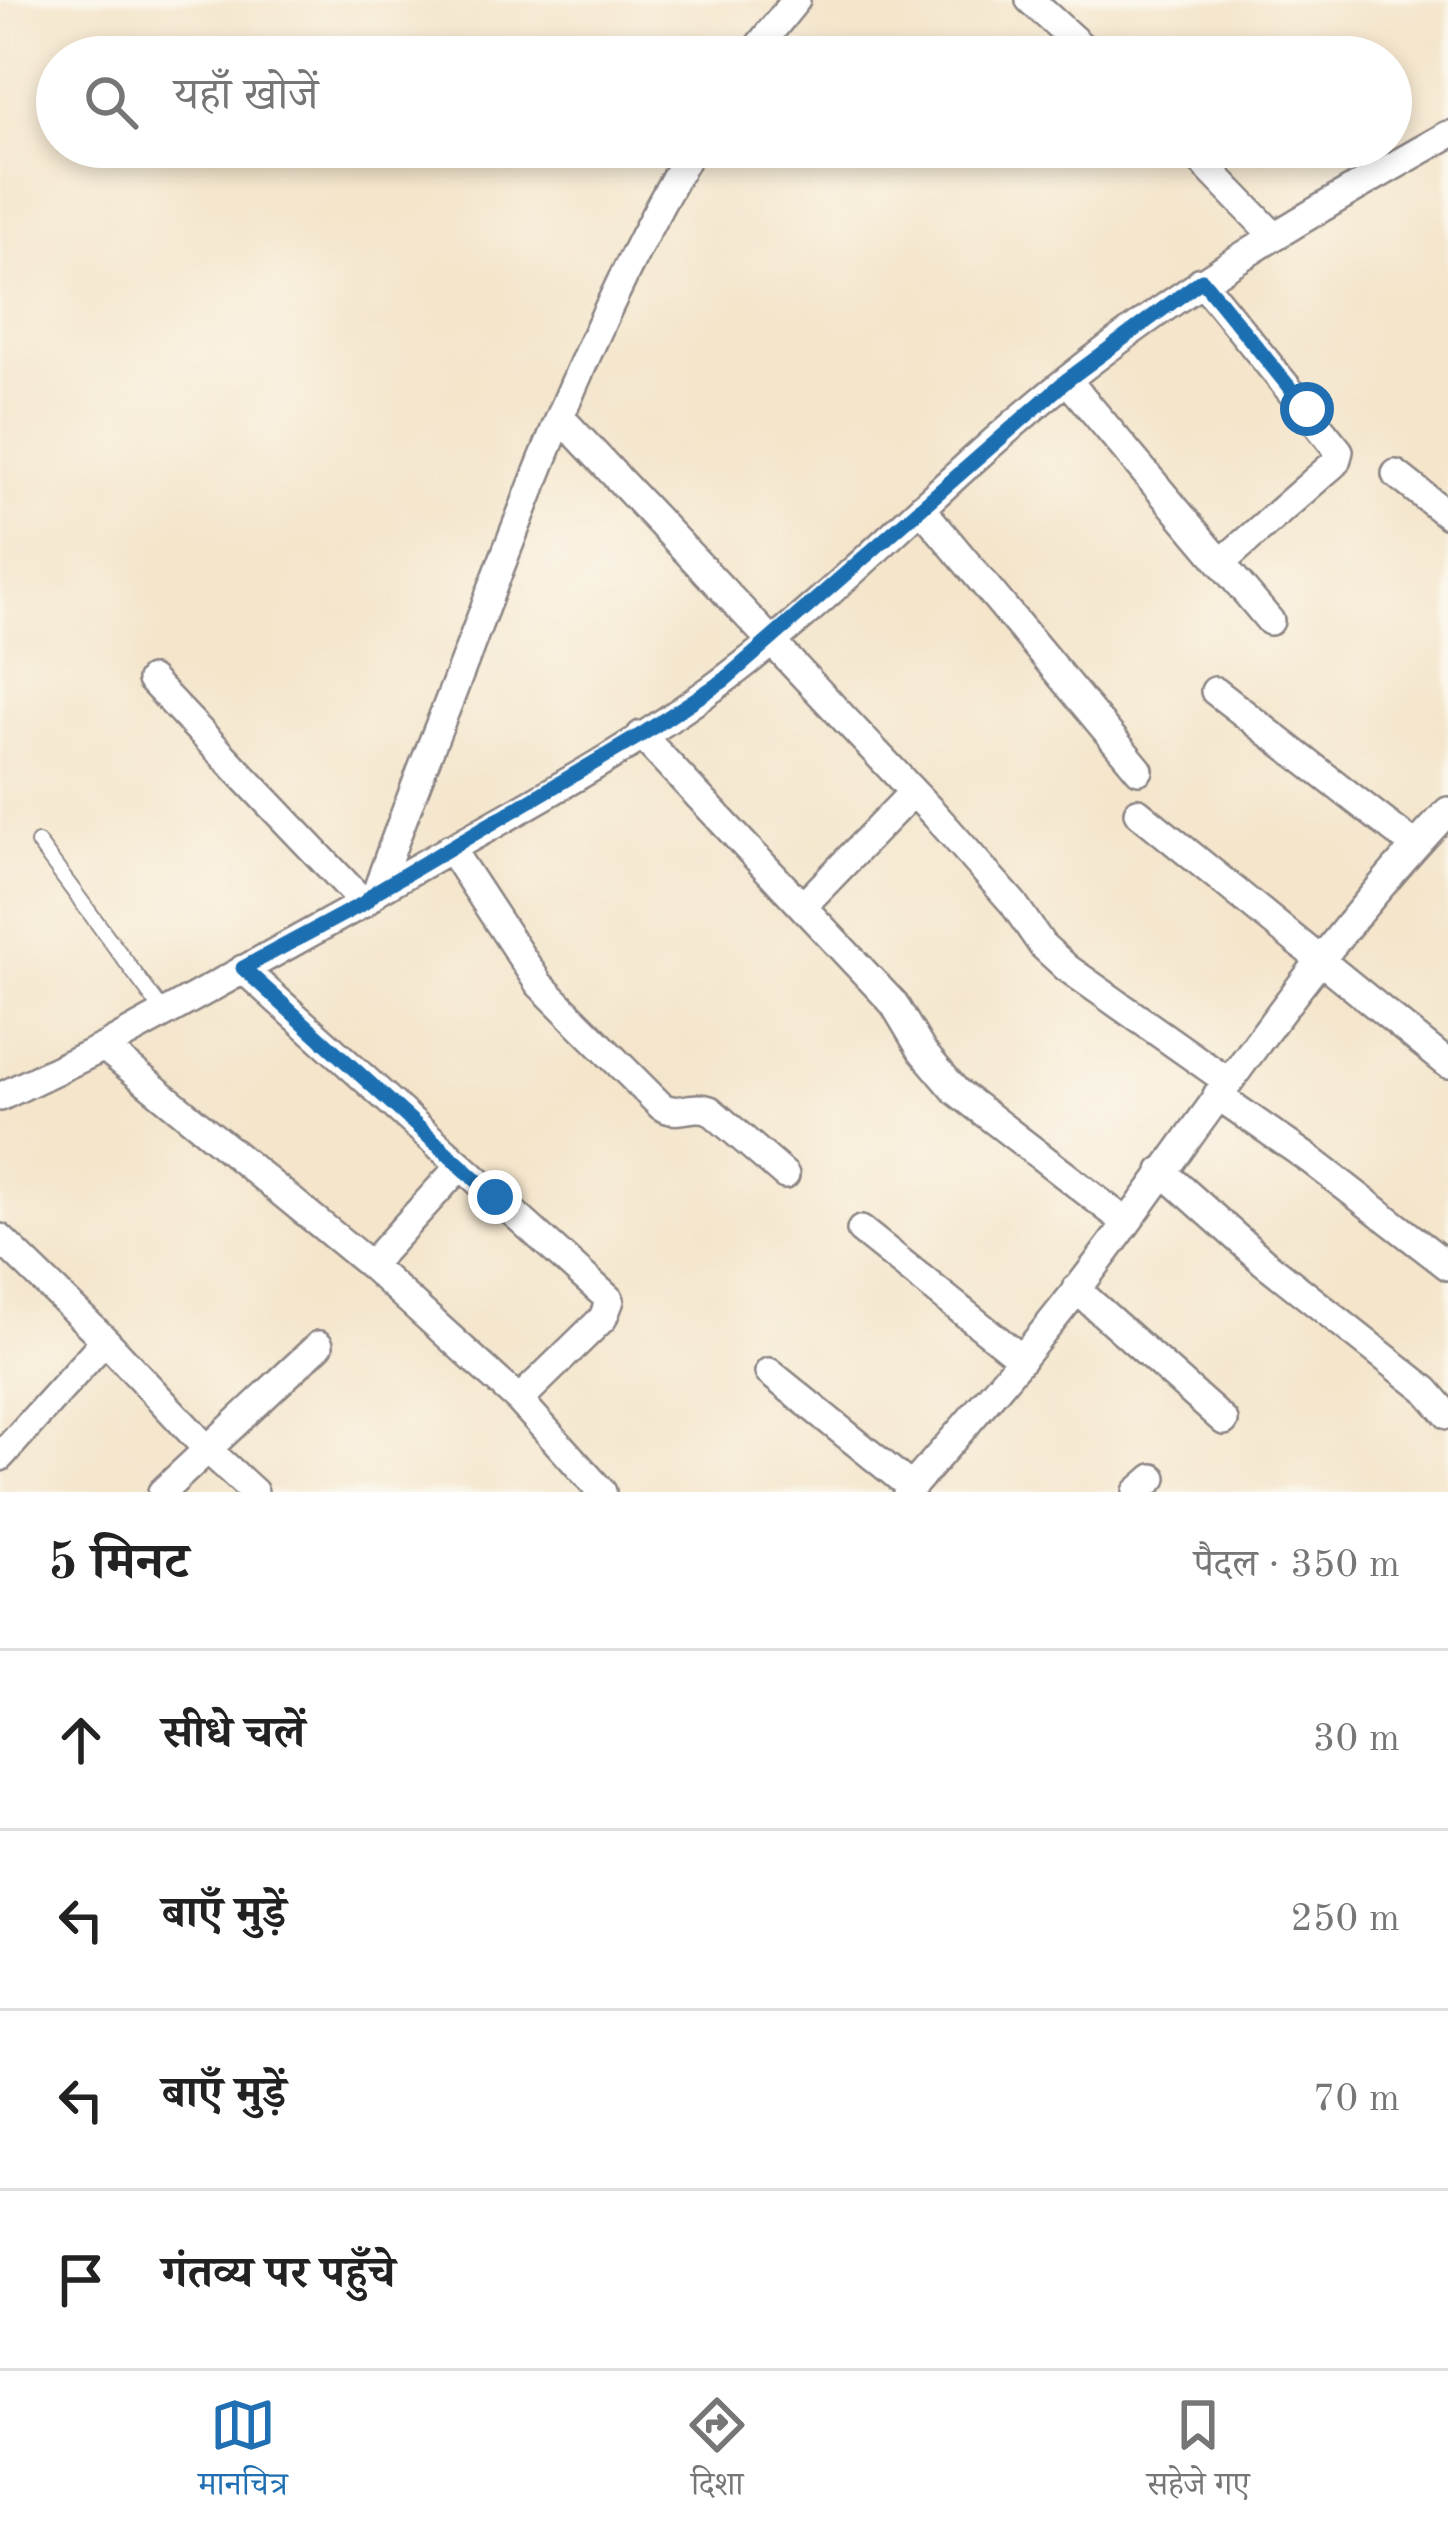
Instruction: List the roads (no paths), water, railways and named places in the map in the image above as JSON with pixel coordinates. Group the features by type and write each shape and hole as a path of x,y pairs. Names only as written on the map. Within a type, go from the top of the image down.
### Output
{"street":[{"path":"767,36 796,0"},
{"path":"1030,0 1070,36"},
{"path":"1412,155 1448,135"},
{"path":"370,897 561,418 618,285 682,168"},
{"path":"1208,168 1272,234"},
{"path":"0,1097 104,1047 370,897 723,681 1067,380 1202,280 1389,168"},
{"path":"1202,280 1339,452 1336,462 1221,563"},
{"path":"1067,380 1270,621"},
{"path":"561,418 989,874 1042,946 1448,1266"},
{"path":"1396,474 1448,515"},
{"path":"921,508 1139,770"},
{"path":"151,680 370,897"},
{"path":"1215,691 1415,846"},
{"path":"641,735 894,1004 922,1051 956,1091 1127,1223"},
{"path":"804,905 913,792"},
{"path":"1138,812 1448,1064"},
{"path":"769,1372 909,1490 1022,1359 1127,1223 1222,1088 1415,846 1448,812"},
{"path":"450,848 530,970 594,1041 661,1106 675,1112 701,1106 710,1110 784,1175"},
{"path":"243,968 610,1300 603,1318 519,1400"},
{"path":"104,1047 370,1265 519,1400 602,1492"},
{"path":"370,1265 460,1166"},
{"path":"1162,1171 1264,1262 1426,1390 1448,1414"},
{"path":"862,1231 1022,1359"},
{"path":"0,1238 254,1492"},
{"path":"1076,1288 1225,1421"},
{"path":"0,1456 105,1340"},
{"path":"162,1492 319,1345"}],"lane":[{"path":"38,843 164,1013"}]}
